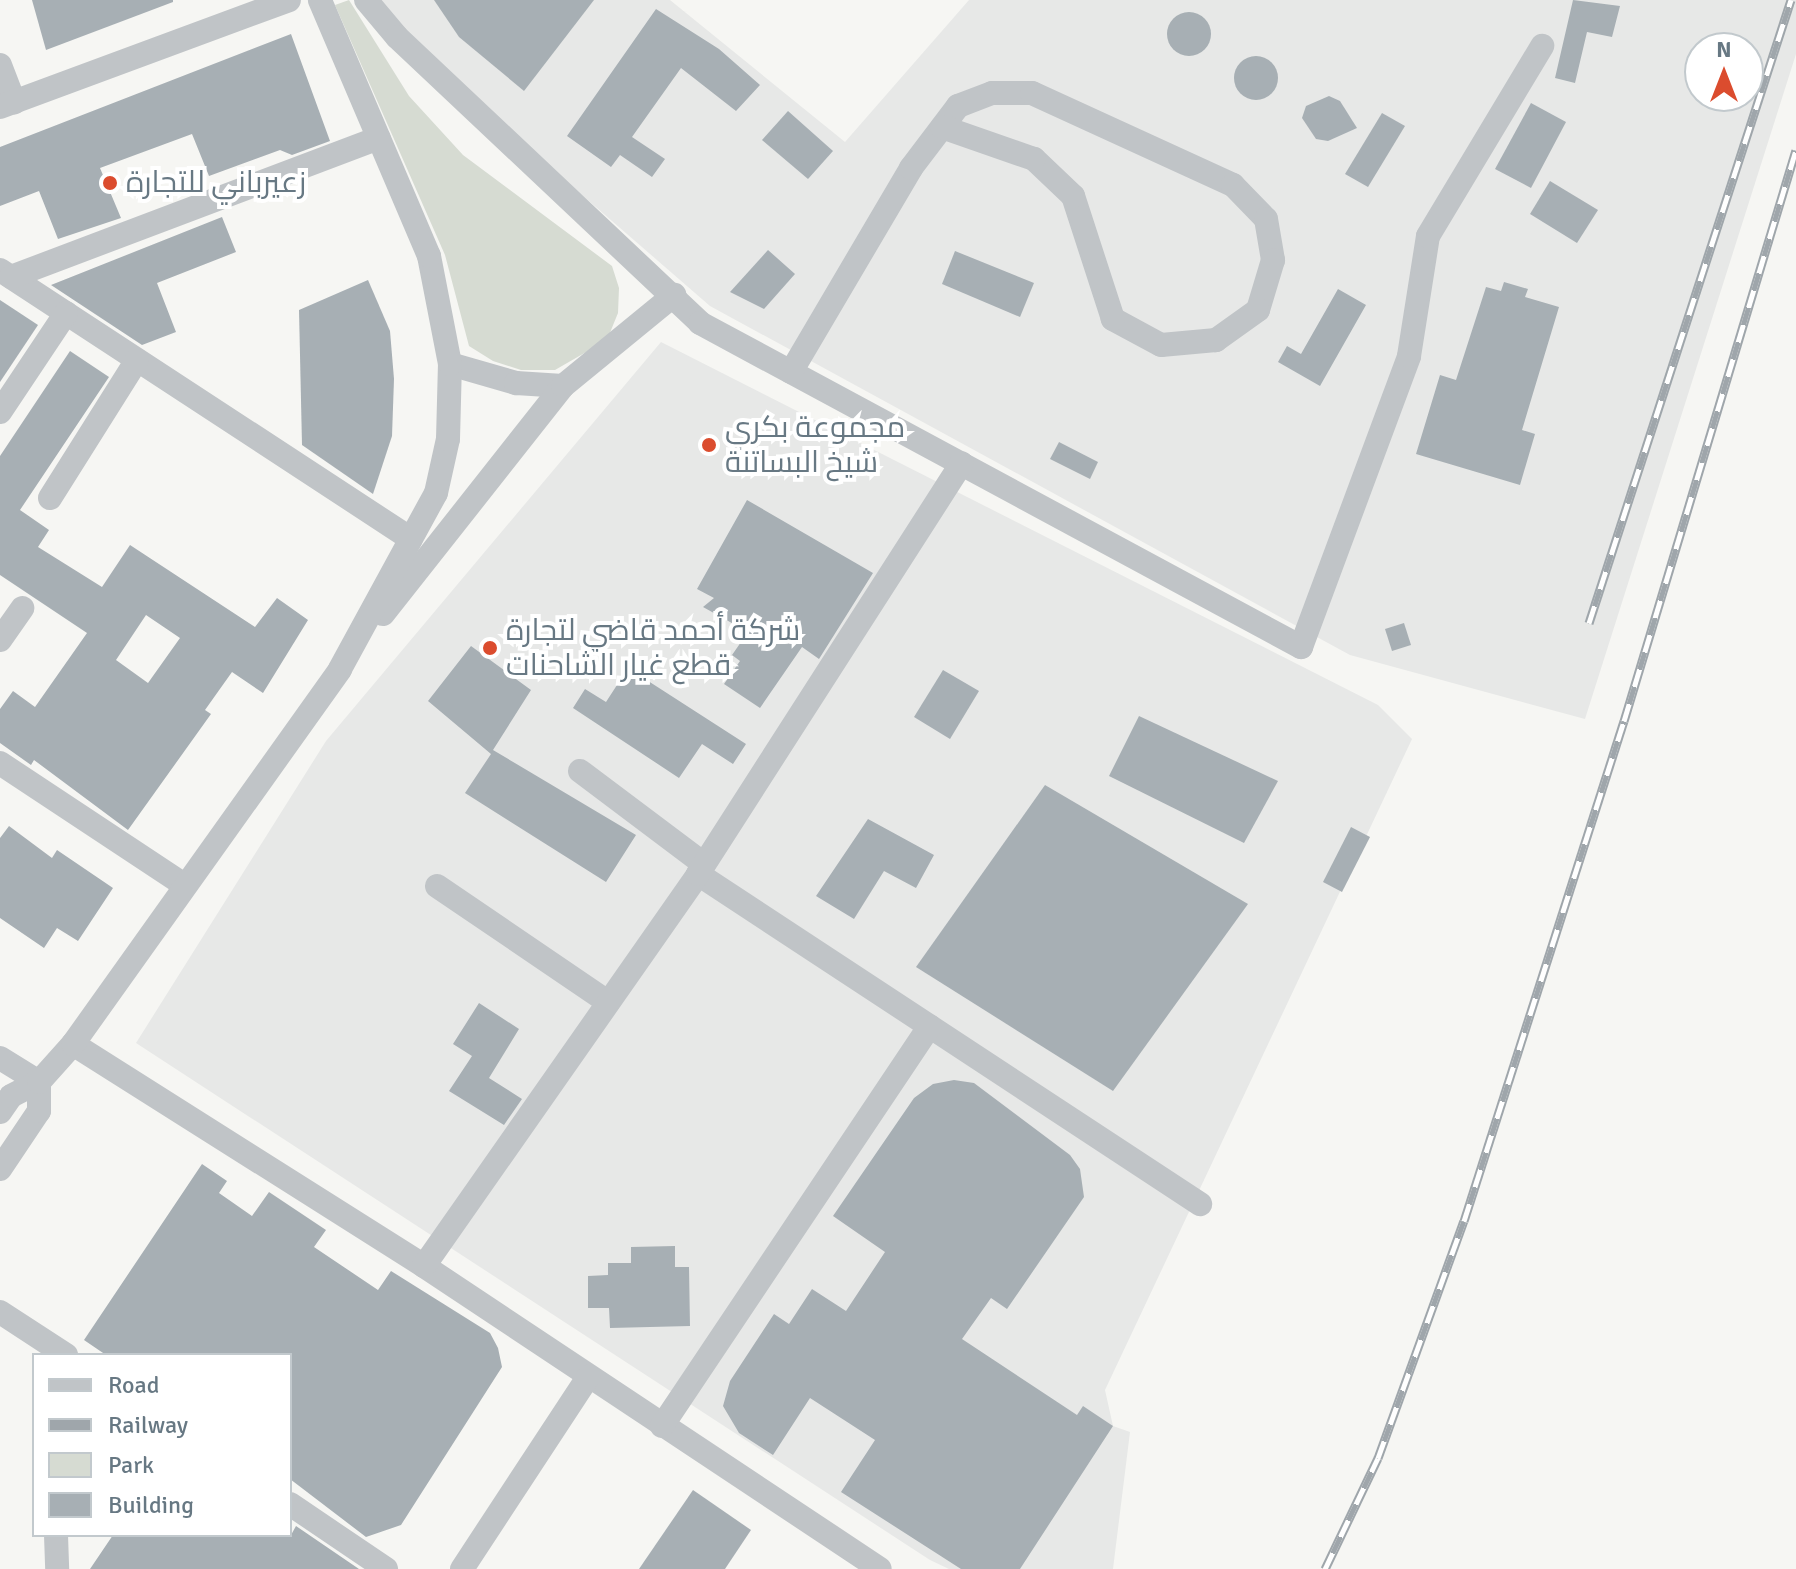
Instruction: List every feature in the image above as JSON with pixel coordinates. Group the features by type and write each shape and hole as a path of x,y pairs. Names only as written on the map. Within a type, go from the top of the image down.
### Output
{"street":[{"path":"0,65 7,104 289,0"},
{"path":"320,0 429,256 450,364 448,439 436,493 340,669"},
{"path":"366,0 397,37 674,295 700,323 1301,647 1409,356 1428,236 1542,46"},
{"path":"791,372 911,168 942,127 958,106 992,93 1032,93 1233,185 1266,219 1273,260 1258,310 1216,340 1161,345 1113,319 1073,196 1034,159 942,127"},
{"path":"6,274 379,138"},
{"path":"6,274 411,539"},
{"path":"0,1112 11,1096 39,1082 73,1044 340,669 563,386 674,295"},
{"path":"0,412 66,313"},
{"path":"50,498 137,360"},
{"path":"450,364 516,383 563,386"},
{"path":"424,1266 701,869 962,463"},
{"path":"0,640 22,608"},
{"path":"0,763 184,885"},
{"path":"580,771 701,869 930,1026 1200,1204"},
{"path":"437,886 608,1002"},
{"path":"662,1426 930,1026"},
{"path":"73,1044 424,1266 880,1569"},
{"path":"0,1058 39,1082"},
{"path":"0,1169 39,1111 39,1082"},
{"path":"0,1312 63,1353"},
{"path":"462,1569 588,1377"},
{"path":"292,1505 386,1569"},
{"path":"56,1537 57,1569"}],"shaded area":[{"path":"372,0 670,0 845,142 969,0 1796,0 1796,54 1585,719 1350,655 710,306 379,19"},
{"path":"661,342 1378,705 1412,739 1105,1390 1113,1426 1130,1432 1113,1569 949,1569 930,1560 136,1043 326,741"}],"green space":[{"path":"349,0 409,96 463,155 612,266 619,288 618,313 607,340 555,370 521,370 493,361 469,346 445,255 335,5"}],"building":[{"path":"32,0 173,0 173,2 46,50"},
{"path":"434,0 594,0 524,91 459,37"},
{"path":"1573,0 1620,6 1612,37 1587,32 1575,83 1555,78"},
{"path":"656,9 719,49 760,85 736,111 681,68 632,137 665,159 652,177 620,155 611,167 567,136"},
{"path":"1189,12 1205,18 1211,34 1205,50 1189,56 1173,50 1167,34 1173,18"},
{"path":"291,34 330,141 292,155 280,150 209,176 192,134 100,168 121,218 58,239 39,191 0,206 0,147"},
{"path":"1256,56 1272,62 1278,78 1272,94 1256,100 1240,94 1234,78 1240,62"},
{"path":"1329,96 1340,101 1357,128 1328,141 1316,139 1302,118 1306,106"},
{"path":"1531,103 1566,122 1531,188 1495,169"},
{"path":"788,111 833,151 808,179 762,140"},
{"path":"1382,113 1405,126 1368,187 1345,174"},
{"path":"1550,181 1598,210 1577,243 1530,214"},
{"path":"222,217 236,252 157,283 176,332 142,345 51,285"},
{"path":"768,250 795,274 764,309 730,292"},
{"path":"955,251 1034,283 1020,317 942,284"},
{"path":"368,280 390,331 394,379 392,436 373,494 302,445 299,310"},
{"path":"1504,282 1528,289 1525,297 1559,307 1522,430 1535,434 1520,485 1416,454 1440,375 1456,380 1486,287 1501,291"},
{"path":"1338,289 1366,305 1320,386 1278,362 1287,346 1301,354"},
{"path":"0,300 38,325 0,382"},
{"path":"70,351 109,377 20,510 49,530 38,547 102,587 130,545 255,627 277,598 308,620 263,693 232,672 205,710 211,714 128,830 34,760 31,765 0,743 0,709 13,691 35,707 87,633 0,575 0,456","holes":["146,615 180,638 148,683 116,660"]},
{"path":"1059,442 1098,462 1090,479 1050,459"},
{"path":"747,500 873,573 819,659 802,647 760,708 724,684 740,661 732,655 748,632 703,607 714,598 697,589"},
{"path":"1404,623 1411,645 1392,651 1385,629"},
{"path":"471,646 531,690 493,750 636,835 606,882 465,793 491,754 428,701"},
{"path":"628,668 746,744 733,764 702,744 679,778 573,708 585,689 606,702"},
{"path":"943,670 979,691 950,739 914,717"},
{"path":"1139,716 1278,781 1244,843 1109,776"},
{"path":"1045,785 1248,904 1113,1091 916,967"},
{"path":"868,819 934,855 916,888 884,871 854,919 816,896"},
{"path":"9,826 52,858 57,850 113,888 78,941 57,928 44,948 0,918 0,838"},
{"path":"1351,827 1370,837 1342,892 1323,882"},
{"path":"479,1003 519,1029 489,1078 522,1099 504,1125 449,1091 472,1056 453,1044"},
{"path":"954,1080 974,1083 1070,1155 1080,1169 1084,1197 1007,1309 991,1298 962,1339 1077,1415 1083,1406 1113,1426 1020,1569 961,1569 841,1492 875,1440 810,1398 773,1455 739,1433 723,1406 730,1381 774,1314 789,1324 812,1289 846,1311 885,1252 833,1216 914,1098 933,1084"},
{"path":"202,1164 227,1181 219,1193 252,1216 269,1192 326,1230 314,1247 378,1290 391,1271 490,1333 498,1348 502,1367 401,1525 366,1537 292,1481 292,1353 103,1353 84,1340"},
{"path":"675,1246 675,1267 689,1267 690,1326 610,1328 609,1308 588,1308 588,1276 608,1275 608,1263 631,1263 631,1247"},
{"path":"693,1490 751,1530 725,1569 639,1569"},
{"path":"296,1526 359,1569 90,1569 112,1537 292,1537"}],"railway":[{"path":"1589,623 1791,0"},
{"path":"1325,1569 1378,1458 1464,1221 1624,721 1796,150"}],"place":[{"name":"زعيرباني للتجارة","path":"110,183"},
{"name":"مجموعة بكري شيخ البساتنة","path":"709,445"},
{"name":"شركة أحمد قاضي لتجارة قطع غيار الشاحنات","path":"490,648"}]}
